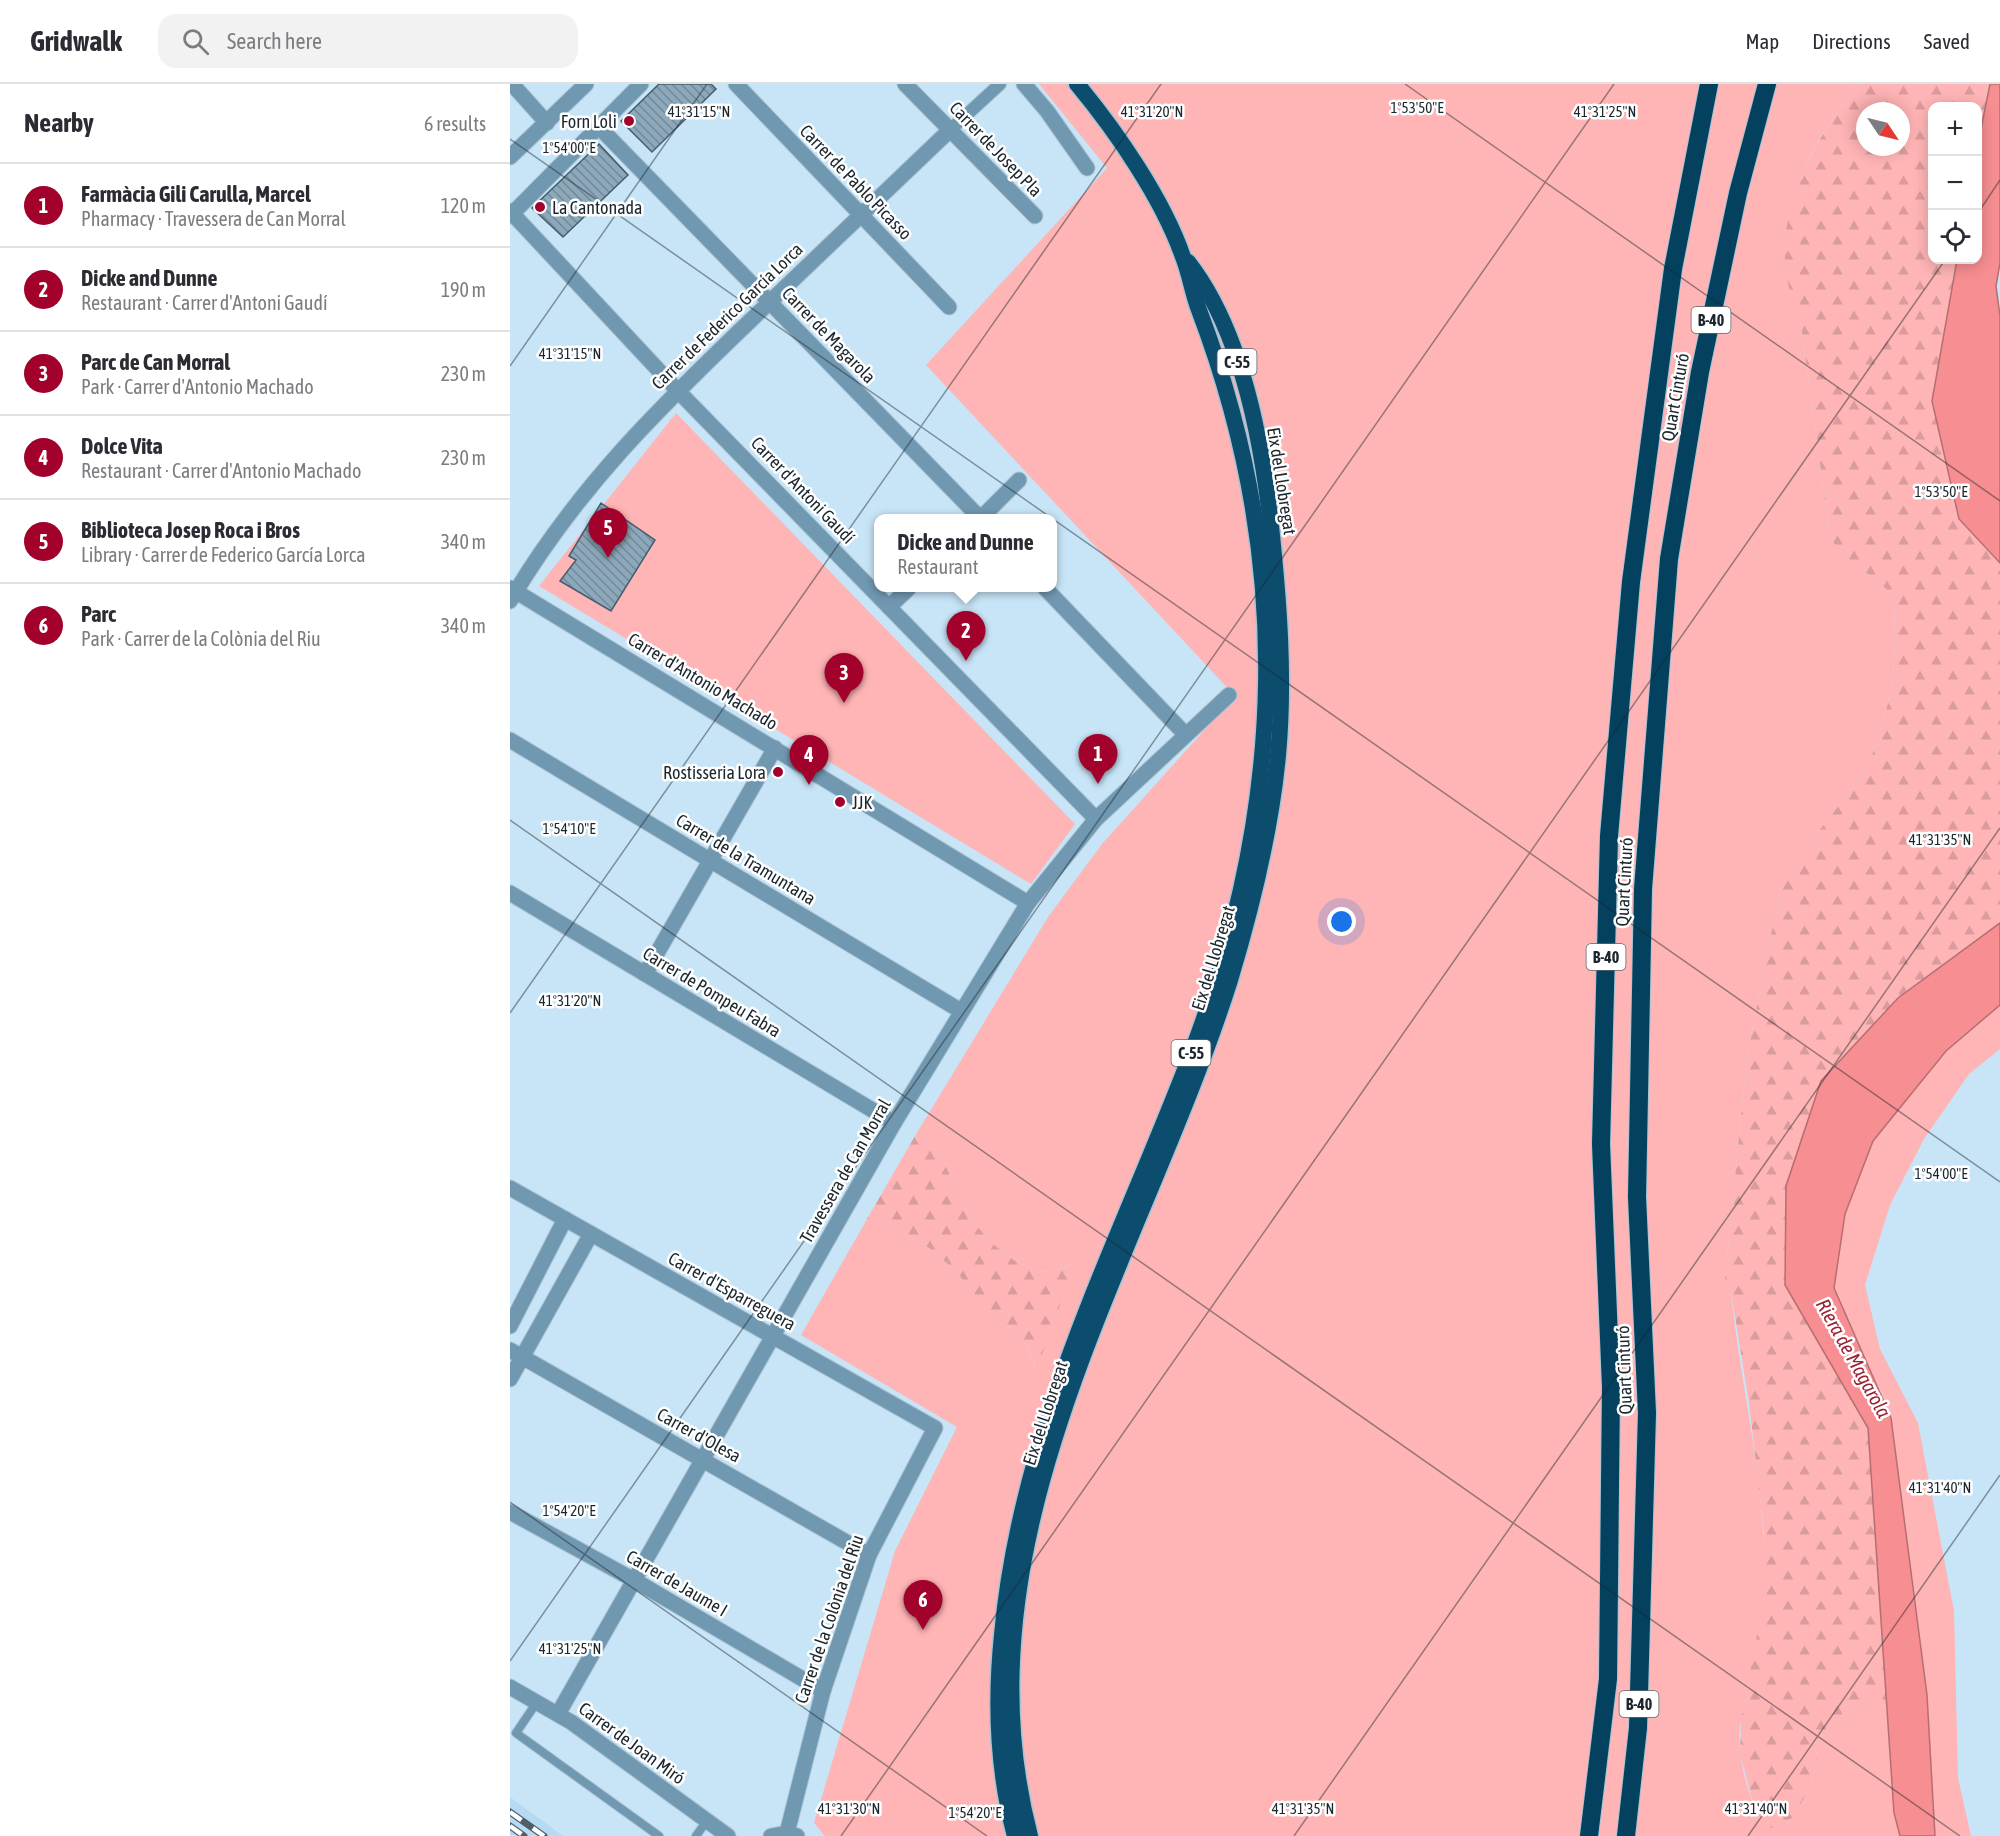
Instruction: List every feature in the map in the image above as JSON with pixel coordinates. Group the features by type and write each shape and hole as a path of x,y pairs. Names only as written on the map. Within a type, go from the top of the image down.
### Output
{"highway":[{"name":"Eix del Llobregat","path":"1015,1836 1006,1800 999,1752 997,1687 1007,1578 1027,1483 1081,1319 1194,1048 1236,909 1259,805 1267,679 1265,586 1242,447 1217,358 1194,296 1183,256 1160,207 1095,105 1077,84"},
{"path":"1085,84 1095,105"},
{"name":"Quart Cinturó","path":"1589,1836 1608,1679 1611,1387 1601,1144 1609,836 1632,571 1673,269 1709,84"},
{"name":"Quart Cinturó","path":"1626,1836 1638,1728 1647,1413 1636,1197 1644,878 1669,559 1700,372 1738,193 1767,84"},
{"name":"Eix del Llobregat","path":"1029,1836 1015,1760 1012,1702 1016,1609 1025,1550 1065,1406 1127,1243 1190,1089 1229,980 1251,901 1269,819 1278,753 1280,610 1266,478 1233,350 1207,286 1183,256"}],"street":[{"path":"512,84 547,123"},
{"path":"510,158 586,84"},
{"path":"511,214 641,84"},
{"name":"Carrer de Pablo Picasso","path":"736,84 949,306"},
{"name":"Carrer de Josep Pla","path":"905,84 1035,216"},
{"name":"Carrer de Federico García Lorca","path":"512,593 542,548 591,483 678,390 1000,84"},
{"path":"1024,84 1047,111 1087,168"},
{"name":"Carrer de Magarola","path":"599,127 975,514"},
{"name":"Carrer d'Antoni Gaudí","path":"511,214 874,592"},
{"path":"985,514 1019,480"},
{"name":"Carrer d'Antoni Gaudí","path":"874,592 1096,819"},
{"path":"889,607 905,592"},
{"path":"1049,592 1185,734"},
{"name":"Carrer d'Antonio Machado","path":"512,593 776,748 1028,903"},
{"name":"Travessera de Can Morral","path":"558,1714 771,1336 961,1011 1028,903 1096,819 1229,695"},
{"name":"Carrer de la Tramuntana","path":"510,740 961,1011"},
{"path":"645,974 776,748"},
{"name":"Carrer de Pompeu Fabra","path":"510,893 894,1124"},
{"name":"Carrer d'Esparreguera","path":"510,1188 935,1428"},
{"path":"510,1326 565,1219"},
{"path":"510,1379 516,1354 591,1234"},
{"name":"Carrer d'Olesa","path":"516,1354 702,1458 868,1555"},
{"name":"Carrer de la Colònia del Riu","path":"792,1835 822,1691 868,1555 935,1428"},
{"name":"Carrer de Jaume I","path":"510,1512 634,1580 822,1691"},
{"name":"Carrer de Joan Miró","path":"510,1687 558,1714 728,1836"},
{"path":"771,1836 792,1835"}],"lane":[{"path":"537,1702 516,1733 659,1836"},
{"path":"696,1836 706,1822"}],"shaded area":[{"path":"510,1797 563,1836 510,1835"}],"green space":[{"path":"1039,84 1857,84 1836,113 1805,169 1794,198 1789,228 1788,259 1792,291 1801,326 1830,536 1851,562 1887,589 1894,598 1895,645 1892,690 1874,750 1861,777 1818,832 1780,889 1747,1056 1725,1278 1731,1292 1753,1443 1764,1557 1762,1613 1739,1734 1741,1757 1751,1799 1760,1820 1785,1827 1809,1789 1820,1743 1833,1722 1858,1708 1887,1706 1894,1813 1900,1836 825,1836 814,1823 895,1551 957,1427 801,1335 867,1219 888,1224 929,1248 955,1270 992,1317 1020,1334 1036,1367 1074,1264 1051,1272 1039,1271 1015,1261 993,1244 974,1223 939,1153 915,1136 1048,917 1102,844 1235,696 926,365 1107,168"},
{"path":"1857,84 1990,84 1982,124 1982,102 1928,102 1928,264 1956,264 1932,401 1959,519 2000,563 2000,923 1898,998 1785,1285 1868,1428 1887,1706 1858,1708 1833,1722 1822,1738 1813,1778 1800,1806 1785,1827 1770,1828 1760,1819 1753,1804 1740,1753 1741,1719 1764,1598 1764,1531 1749,1403 1731,1292 1725,1278 1747,1056 1780,889 1818,832 1861,777 1874,750 1892,690 1895,645 1894,598 1887,589 1851,562 1830,536 1801,326 1788,284 1786,269 1785,245 1788,220 1795,195 1804,170 1829,124"},
{"path":"676,413 1075,824 1031,884 539,586"},
{"path":"2000,1005 2000,1049 1969,1074 1924,1139 1890,1205 1865,1285 1880,1349 1918,1423 1954,1611 1958,1778 1971,1836 1935,1836 1927,1695 1834,1288 1845,1214 1873,1141 1946,1051"},
{"path":"915,1136 939,1153 974,1223 993,1244 1015,1261 1039,1271 1051,1272 1075,1264 1037,1368 1020,1334 992,1317 955,1270 929,1248 888,1224 867,1219"}],"water":[{"path":"1990,84 2000,84 2000,263 1996,286 2000,316 2000,563 1959,519 1932,401 1956,264 1982,264 1982,124"},
{"name":"Riera de Magarola","path":"2000,923 2000,1005 1946,1051 1873,1141 1845,1214 1834,1288 1891,1418 1927,1695 1935,1836 1900,1836 1894,1813 1868,1428 1785,1285 1786,1186 1821,1081 1898,998"}],"building":[{"path":"659,84 711,84 716,89 652,152 621,121"},
{"path":"599,144 628,175 563,237 532,208"},
{"path":"601,503 655,540 611,611 560,581 576,560 569,556"}],"railway":[{"path":"510,1812 544,1836"},
{"path":"510,1826 524,1836"}],"place":[{"name":"Forn Loli","path":"629,121"},
{"name":"La Cantonada","path":"540,207"},
{"name":"Biblioteca Josep Roca i Bros","path":"608,558"},
{"name":"Dicke and Dunne","path":"966,661"},
{"name":"Parc de Can Morral","path":"844,703"},
{"name":"Rostisseria Lora","path":"778,772"},
{"name":"Farmàcia Gili Carulla, Marcel","path":"1098,784"},
{"name":"Dolce Vita","path":"809,785"},
{"name":"JJK","path":"840,802"},
{"name":"Parc","path":"923,1630"}]}
